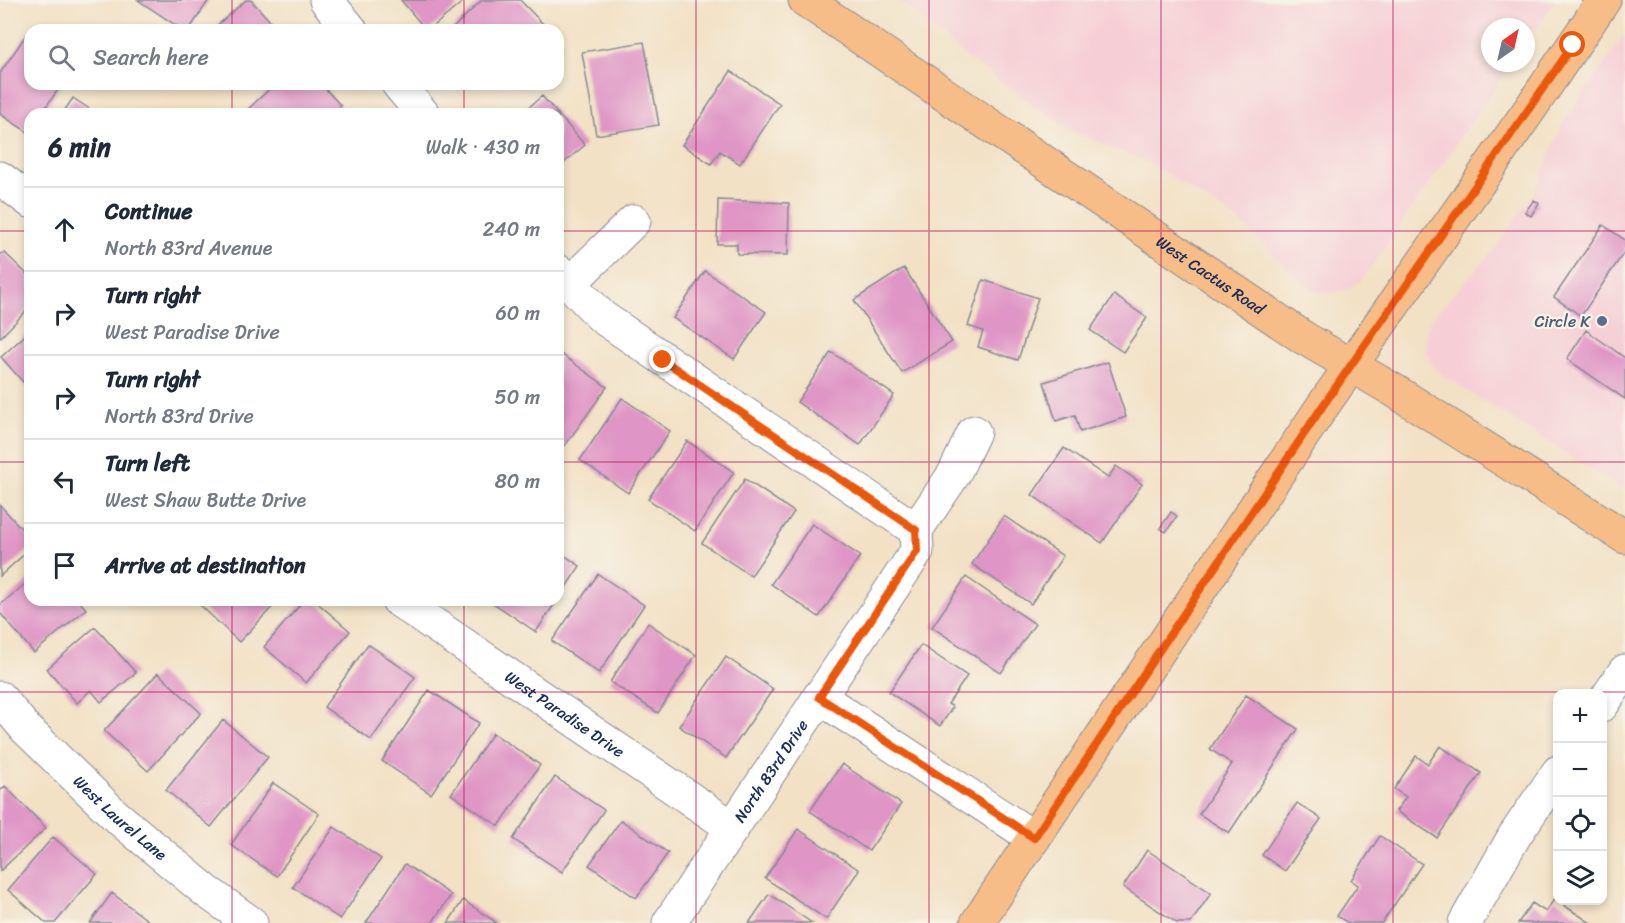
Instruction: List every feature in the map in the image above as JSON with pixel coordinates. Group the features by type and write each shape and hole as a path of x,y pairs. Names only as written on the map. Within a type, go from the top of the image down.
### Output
{"main road":[{"name":"West Cactus Road","path":"805,0 1304,339 1405,397 1625,537"},
{"path":"977,923 1351,365 1604,0"}],"street":[{"path":"326,0 346,24"},
{"path":"403,90 418,108"},
{"path":"0,178 24,196"},
{"path":"564,276 634,221"},
{"path":"564,278 602,317 916,530"},
{"name":"North 83rd Drive","path":"669,923 917,551 916,530 954,474 974,432"},
{"name":"West Paradise Drive","path":"407,606 733,828"},
{"path":"1607,698 1625,671"},
{"path":"819,697 1034,838"},
{"name":"West Laurel Lane","path":"0,698 26,729 116,816 206,891 251,923"},
{"path":"1465,923 1515,835 1553,778"}],"shaded area":[{"path":"898,0 1556,0 1535,30 1535,18 1481,18 1481,72 1506,72 1373,265 1360,281 1350,288 1336,292 1318,292 1306,286 1239,221 1150,163 1072,132 971,61"},
{"path":"1625,35 1625,491 1444,376 1434,368 1425,349 1426,332 1430,320 1495,249 1537,187 1562,124"}],"building":[{"path":"138,0 209,0 193,24 174,24"},
{"path":"246,0 251,0 273,24 219,24"},
{"path":"401,0 465,0 436,24 421,24"},
{"path":"482,0 520,0 543,24 457,24"},
{"path":"24,38 24,90 58,90 45,108 24,108 24,130 0,114 0,73"},
{"path":"644,42 659,125 596,135 582,52"},
{"path":"731,71 780,104 740,164 720,151 711,164 682,145"},
{"path":"269,90 326,90 341,106 339,108 249,108"},
{"path":"542,96 553,108 528,108"},
{"path":"73,98 88,108 66,108"},
{"path":"564,121 585,145 564,163"},
{"path":"718,200 789,203 788,255 737,254 737,244 717,244"},
{"path":"1534,200 1539,203 1531,216 1525,212"},
{"path":"1603,225 1625,240 1625,251 1581,316 1554,297"},
{"path":"4,252 24,271 24,313 0,338 0,255"},
{"path":"904,268 952,342 902,373 854,300"},
{"path":"705,271 766,312 734,359 673,318"},
{"path":"983,280 1038,298 1018,360 978,347 983,331 968,326"},
{"path":"1114,295 1147,318 1123,352 1090,330"},
{"path":"1586,330 1625,358 1625,399 1567,359"},
{"path":"24,336 24,383 1,357"},
{"path":"831,352 894,395 860,445 797,402"},
{"path":"564,356 607,387 564,447"},
{"path":"1108,362 1126,417 1080,432 1075,415 1056,421 1044,382"},
{"path":"622,398 670,431 628,493 580,460"},
{"path":"687,441 734,472 695,531 648,499"},
{"path":"1064,448 1108,478 1116,466 1142,484 1102,543 1032,495"},
{"path":"745,479 794,512 751,576 702,543"},
{"path":"0,505 24,531 24,554 0,576"},
{"path":"1171,512 1177,516 1166,532 1160,528"},
{"path":"1004,516 1063,556 1031,604 972,564"},
{"path":"812,524 860,556 819,617 771,584"},
{"path":"564,555 580,566 564,590"},
{"path":"598,574 644,605 599,673 552,641"},
{"path":"966,577 1035,624 1001,673 932,627"},
{"path":"24,585 24,606 83,606 86,609 34,653 0,613 0,605"},
{"path":"201,606 273,606 239,642"},
{"path":"299,606 321,606 350,631 306,683 264,647"},
{"path":"498,606 553,606 536,632"},
{"path":"648,623 696,655 658,713 610,682"},
{"path":"95,627 136,673 101,702 91,690 77,703 47,669"},
{"path":"368,644 415,677 371,740 324,707"},
{"path":"921,645 967,676 948,704 953,707 940,726 889,692"},
{"path":"726,657 773,689 726,758 679,726"},
{"path":"158,673 201,713 148,771 104,731"},
{"path":"429,690 479,723 431,794 382,761"},
{"path":"1246,695 1298,729 1229,833 1199,814 1232,764 1210,749"},
{"path":"223,720 268,757 211,827 166,790"},
{"path":"493,733 540,765 499,826 451,794"},
{"path":"1440,746 1481,773 1437,838 1396,811 1406,797 1394,789 1416,756 1428,764"},
{"path":"842,764 901,804 869,851 810,811"},
{"path":"555,777 604,810 562,872 513,839"},
{"path":"273,783 319,814 277,876 231,845"},
{"path":"5,786 46,828 0,871 0,791"},
{"path":"1297,803 1321,819 1285,871 1262,855"},
{"path":"621,820 668,853 636,898 589,865"},
{"path":"334,827 381,859 340,919 293,887"},
{"path":"798,829 859,870 826,919 765,878"},
{"path":"1380,836 1422,864 1382,923 1348,923 1337,916 1358,885 1351,880"},
{"path":"53,837 97,874 55,923 46,923 8,890"},
{"path":"1147,850 1211,893 1191,923 1177,923 1123,887"},
{"path":"405,864 451,895 432,923 366,923"},
{"path":"112,893 151,923 90,923"},
{"path":"769,894 812,923 749,923"},
{"path":"463,900 497,923 448,923"},
{"path":"1553,901 1553,905 1563,905 1591,923 1518,923 1532,903 1546,912"}],"place":[{"name":"Circle K","path":"1602,321"}],"route":[{"path":"663,360 916,530 917,551 819,697 1034,838 1322,407 1573,45"}]}
